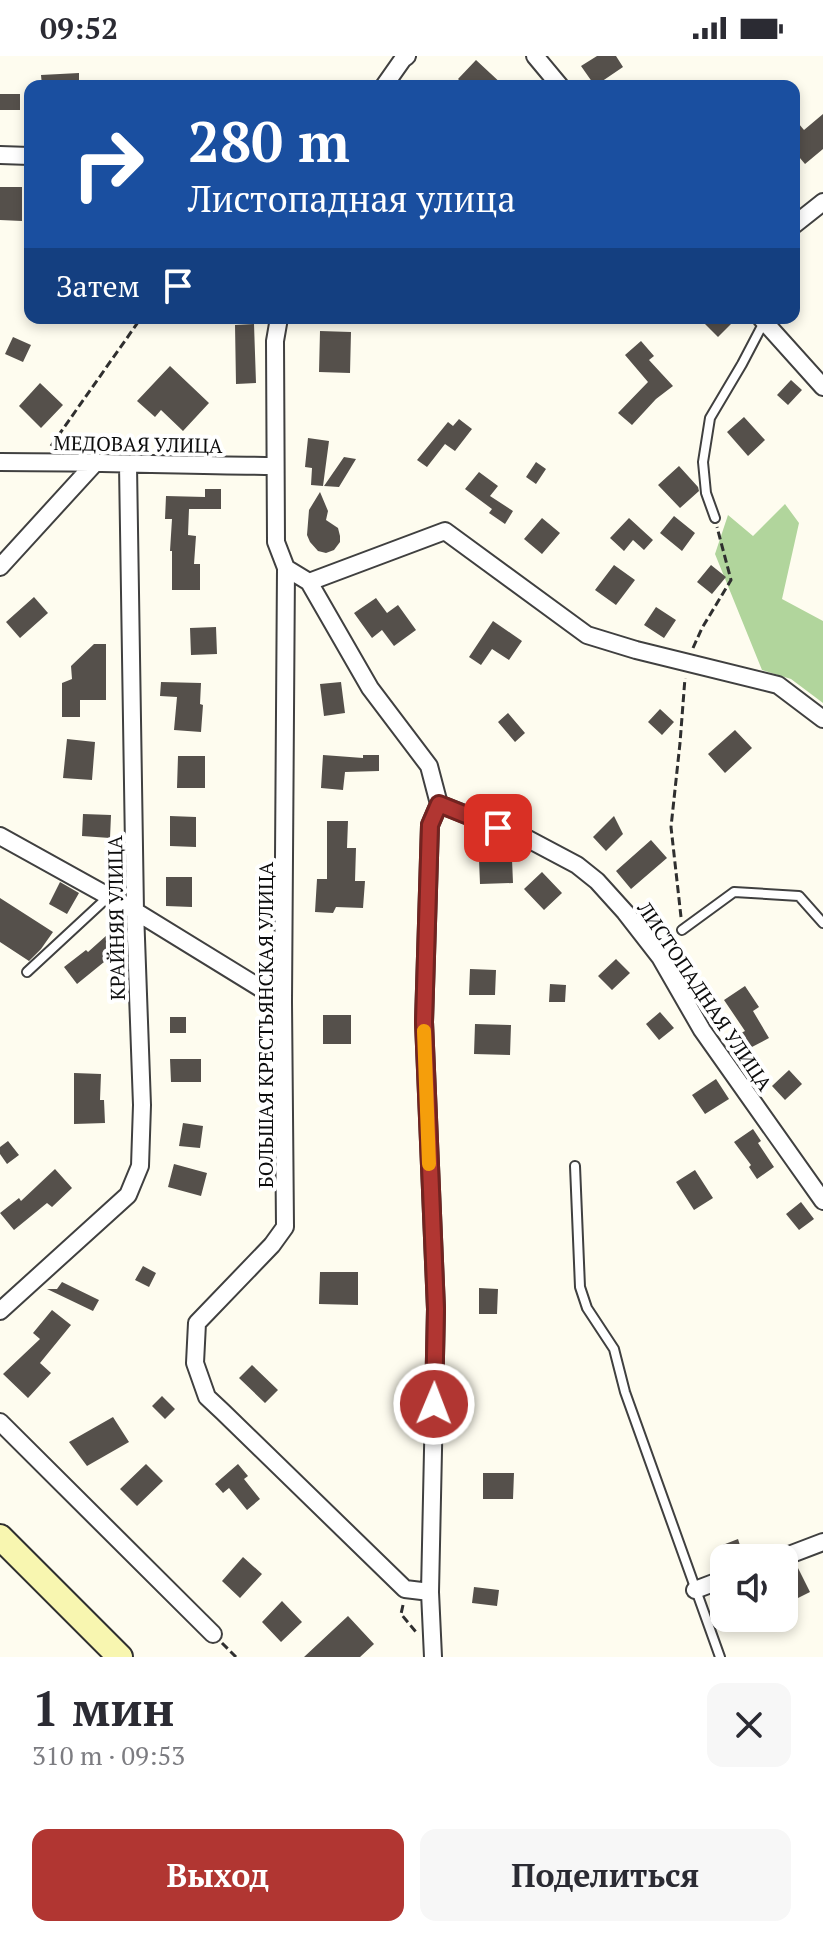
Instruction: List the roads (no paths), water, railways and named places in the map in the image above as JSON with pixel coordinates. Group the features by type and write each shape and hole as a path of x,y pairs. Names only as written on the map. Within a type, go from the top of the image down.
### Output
{"main road":[{"path":"0,1537 120,1657"}],"street":[{"path":"388,80 407,56"},
{"path":"535,56 555,80"},
{"path":"0,155 24,156"},
{"path":"800,220 823,202"},
{"name":"БОЛЬШАЯ КРЕСТЬЯНСКАЯ УЛИЦА","path":"278,324 275,341 276,542 286,568 285,1227 272,1245 197,1323 195,1363 207,1397 405,1589 430,1592"},
{"path":"767,324 823,387"},
{"name":"МЕДОВАЯ УЛИЦА","path":"0,462 275,466"},
{"path":"0,567 96,462"},
{"name":"КРАЙНЯЯ УЛИЦА","path":"0,1311 128,1195 140,1166 142,1105 135,911 128,465"},
{"path":"309,582 445,531 587,635 778,685 823,719"},
{"path":"286,568 309,582 370,688 429,766 439,804 430,825 424,1022 436,1309 430,1592 433,1650"},
{"name":"ЛИСТОПАДНАЯ УЛИЦА","path":"439,804 528,839 577,865 597,881 660,957 702,1030 823,1201"},
{"path":"0,836 135,911 283,1002"},
{"path":"0,1422 213,1634"},
{"path":"798,1552 823,1542"},
{"path":"695,1590 710,1584"}],"lane":[{"path":"715,518 706,493 703,462 710,418 761,324"},
{"path":"682,930 734,892 799,896 823,923"},
{"path":"27,972 109,897"},
{"path":"575,1166 580,1287 587,1308 614,1349 625,1392 720,1657"}]}
